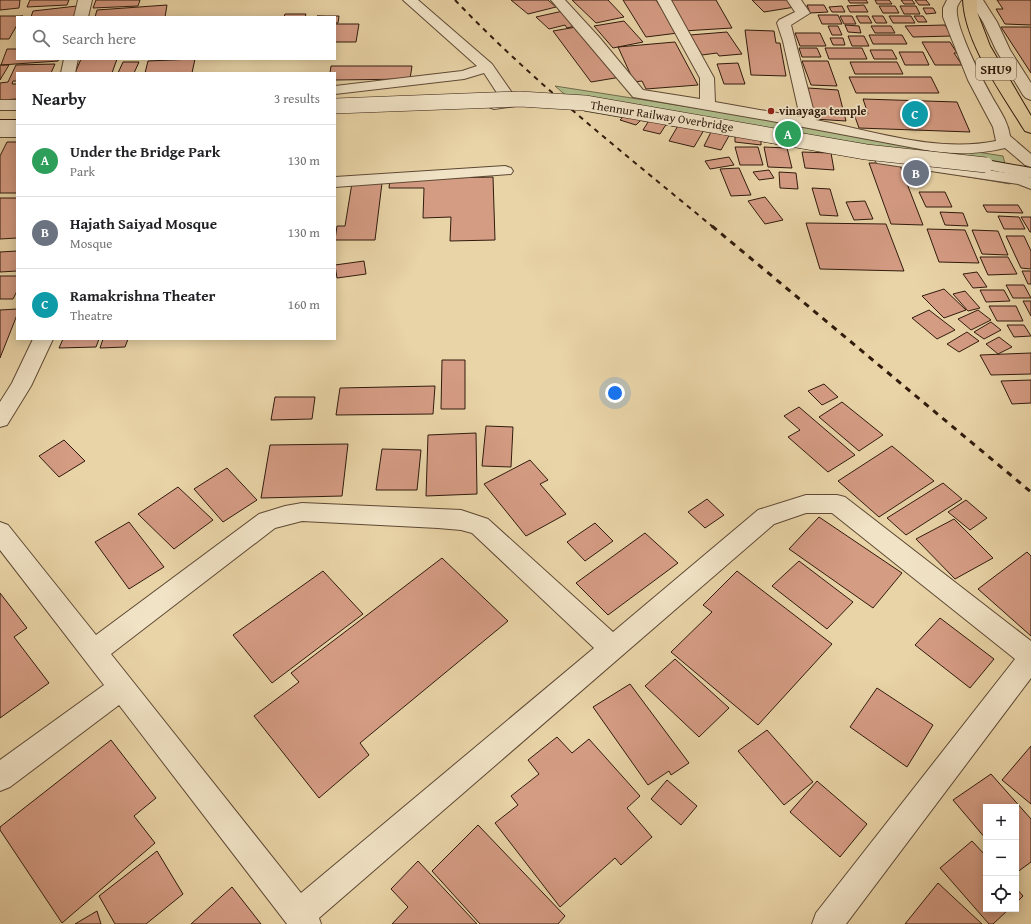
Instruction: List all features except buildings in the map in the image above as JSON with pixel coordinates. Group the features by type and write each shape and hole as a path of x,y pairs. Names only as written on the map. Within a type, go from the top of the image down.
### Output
{"main road":[{"name":"SHU9","path":"971,2 978,34 1031,128"}],"street":[{"path":"81,16 85,0"},
{"path":"336,113 511,103 487,67 410,0"},
{"path":"558,0 594,40 638,94 809,123 906,143 955,148 992,149 1008,143"},
{"path":"664,0 707,78 708,106"},
{"path":"794,0 803,13 784,23 790,41 809,123"},
{"path":"954,0 950,8 950,17 957,38 975,80 1001,128 1002,138 1031,163"},
{"path":"971,2 990,22 1003,50 1031,95"},
{"path":"68,72 71,60"},
{"path":"336,90 464,75 487,67"},
{"name":"Thennur Railway Overbridge","path":"336,106 520,99 585,103 866,152 1015,166 1031,163"},
{"path":"0,105 16,105"},
{"path":"0,126 16,125"},
{"path":"0,132 16,132"},
{"path":"800,146 1022,180 1031,184"},
{"name":"Thennur Railway Overbridge","path":"986,164 1031,173"},
{"path":"336,182 505,171"},
{"path":"0,419 21,386 43,340"},
{"path":"0,388 21,386"},
{"path":"0,532 302,920 612,648 766,517 806,504 837,504 1031,657 827,924"},
{"path":"94,652 267,521 285,515 302,512 438,518 461,520 480,526 612,648"},
{"path":"0,777 121,688"}],"green space":[{"path":"555,86 1003,156 1010,184 584,111"}],"railway":[{"path":"455,0 485,31 548,89 713,227"},
{"path":"712,226 1031,492"}],"place":[{"name":"vinayaga temple","path":"771,111"},
{"name":"Ramakrishna Theater","path":"915,114"},
{"name":"Under the Bridge Park","path":"788,134"},
{"name":"Hajath Saiyad Mosque","path":"916,173"}]}
